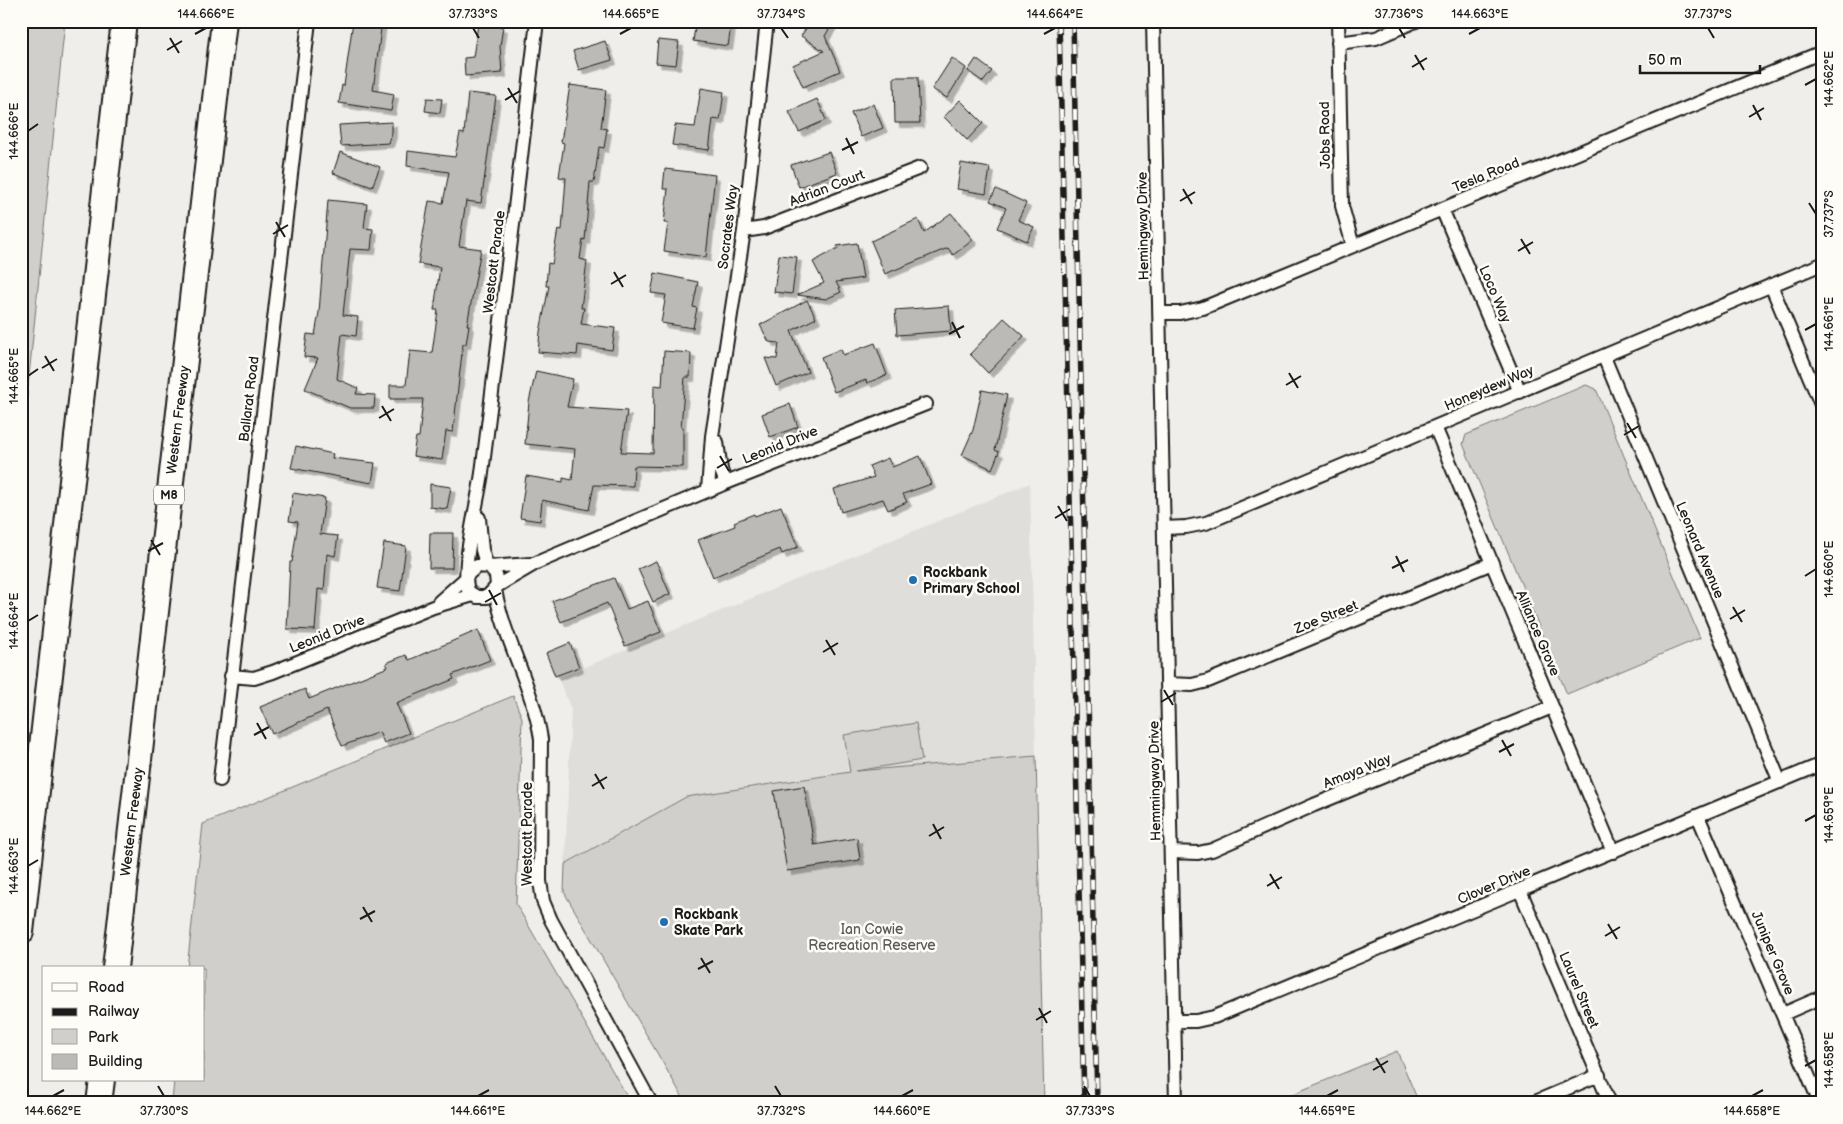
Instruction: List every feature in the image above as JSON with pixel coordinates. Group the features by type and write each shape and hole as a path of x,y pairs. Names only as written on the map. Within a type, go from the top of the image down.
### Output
{"highway":[{"path":"21,932 124,21"},
{"name":"Western Freeway","path":"115,966 224,21"},
{"path":"99,1103 102,1082"}],"street":[{"name":"Ballarat Road","path":"220,780 309,21"},
{"name":"Westcott Parade","path":"466,577 478,506 518,195 537,21"},
{"name":"Socrates Way","path":"708,490 712,436 744,231 763,49 768,21"},
{"name":"Hemingway Drive","path":"1153,21 1162,429"},
{"name":"Jobs Road","path":"1338,21 1342,206 1353,246"},
{"path":"1338,43 1376,38 1416,21"},
{"name":"Tesla Road","path":"1160,314 1180,313 1204,308 1822,52"},
{"name":"Adrian Court","path":"744,231 764,228 920,168"},
{"name":"Loco Way","path":"1442,209 1520,392"},
{"name":"Honeydew Way","path":"1164,528 1186,527 1206,523 1822,264"},
{"path":"1771,285 1822,407"},
{"name":"Leonard Avenue","path":"1604,357 1780,782"},
{"name":"Leonid Drive","path":"496,588 536,563 708,490 926,404"},
{"name":"Alliance Grove","path":"1435,427 1613,852"},
{"name":"Hemmingway Drive","path":"1162,429 1176,1103"},
{"name":"Socrates Way","path":"712,436 716,441 721,470 726,483"},
{"name":"Westcott Parade","path":"478,506 482,550 488,567"},
{"name":"Leonid Drive","path":"488,567 536,563"},
{"name":"Zoe Street","path":"1168,684 1192,685 1208,681 1492,563"},
{"path":"477,566 488,567 496,576 496,588 487,597 475,596 467,588 466,577 477,566"},
{"name":"Leonid Drive","path":"433,607 466,577"},
{"name":"Westcott Parade","path":"496,588 506,634 538,716 541,739 540,881 543,901 563,944 651,1103"},
{"name":"Leonid Drive","path":"231,676 254,678 273,672 433,607 475,596"},
{"name":"Westcott Parade","path":"475,596 486,605 506,634"},
{"name":"Amaya Way","path":"1171,852 1198,853 1212,850 1314,805 1552,707"},
{"name":"Clover Drive","path":"1175,1021 1196,1021 1214,1017 1822,764"},
{"name":"Juniper Grove","path":"1698,816 1820,1103"},
{"name":"Laurel Street","path":"1520,890 1610,1103"},
{"path":"1782,1014 1822,997"},
{"path":"1535,1102 1599,1075"}],"shaded area":[{"name":"Rockbank Primary School","path":"1030,483 1036,756 839,773 686,797 565,864 571,709 558,678"}],"green space":[{"path":"21,21 65,21 21,455"},
{"path":"1586,385 1596,389 1700,638 1567,694 1463,444 1466,435"},
{"path":"513,696 522,718 516,904 631,1103 172,1103 174,1082 205,1082 205,966 187,966 203,824"},
{"name":"Ian Cowie Recreation Reserve","path":"916,723 922,760 856,771 1036,756 1044,1103 686,1103 564,892 565,864 686,797 850,772 844,735"},
{"path":"1397,1051 1419,1103 1271,1103"}],"building":[{"path":"353,21 382,21 373,90 394,94 391,111 339,103 342,85 344,86"},
{"path":"696,21 731,26 728,46 693,41"},
{"path":"811,21 834,21 825,36 840,71 803,87 793,65 824,51 801,36"},
{"path":"478,24 503,27 500,46 502,73 465,76 464,58 473,57"},
{"path":"658,40 679,42 676,65 656,63"},
{"path":"605,41 612,60 579,70 573,51"},
{"path":"952,58 966,68 947,98 932,89"},
{"path":"976,59 992,71 983,82 968,71"},
{"path":"894,77 918,77 920,123 895,123"},
{"path":"570,85 606,90 601,128 607,129 604,148 599,147 594,182 590,182 585,240 583,239 580,259 587,261 581,308 584,308 581,324 615,328 612,350 578,345 577,355 538,352 549,286 546,286 548,263 552,264 558,229 562,230 566,178 559,177 564,143 561,142"},
{"path":"701,88 724,92 720,120 713,119 709,150 672,145 675,125 695,127"},
{"path":"468,93 496,96 481,203 466,201 459,246 481,249 467,325 469,325 466,344 463,344 453,432 446,431 442,460 413,456 416,437 419,437 423,399 390,399 390,385 406,385 410,351 432,353 438,310 434,310 440,267 418,264 429,201 443,203 449,172 407,166 408,151 455,157 460,133 464,134"},
{"path":"427,98 442,99 440,113 425,111"},
{"path":"817,99 826,120 799,132 789,112"},
{"path":"960,100 983,123 967,140 944,117"},
{"path":"873,104 883,128 861,137 851,113"},
{"path":"392,122 392,133 389,143 341,146 339,125"},
{"path":"340,152 380,167 372,187 333,173"},
{"path":"829,152 837,173 799,187 791,165"},
{"path":"961,163 990,168 986,194 957,189"},
{"path":"665,169 715,175 706,257 664,251 668,223 664,223 668,189 663,189"},
{"path":"996,189 1026,203 1018,220 1034,227 1027,241 997,228 1006,208 990,201"},
{"path":"328,200 367,204 364,228 373,229 371,250 350,249 343,315 358,317 356,336 342,334 337,379 358,388 356,394 375,395 374,408 350,408 305,389 318,358 304,357 307,334 315,335 319,312"},
{"path":"951,213 973,240 953,255 948,248 885,274 871,241 918,219 924,233"},
{"path":"857,243 863,278 836,282 841,292 826,299 797,295 824,283 813,262 838,248 837,246"},
{"path":"779,255 797,257 792,294 774,292"},
{"path":"655,273 698,282 693,307 697,308 693,328 661,323 666,295 651,293"},
{"path":"807,300 816,318 791,331 808,372 776,386 765,358 777,359 779,343 769,342 760,325"},
{"path":"949,306 951,331 897,335 895,310"},
{"path":"1004,318 1024,336 988,373 970,354"},
{"path":"875,343 887,375 867,383 866,380 834,392 821,357 841,349 843,355"},
{"path":"664,351 691,353 690,377 685,377 681,427 683,427 683,467 634,466 633,486 594,485 589,510 542,500 540,521 520,518 526,476 563,482 563,478 572,480 575,449 525,444 529,402 536,371 573,379 567,407 627,411 621,452 653,453 654,385 662,386"},
{"path":"982,390 1007,395 995,450 999,452 992,469 962,455 973,430"},
{"path":"790,404 798,427 770,437 762,414"},
{"path":"296,446 333,454 332,458 375,463 372,483 291,468"},
{"path":"920,456 931,484 903,494 907,502 888,510 883,499 841,512 834,489 874,477 869,466 888,458 892,467"},
{"path":"430,484 451,487 447,509 430,507"},
{"path":"293,493 325,498 320,534 338,536 335,556 327,554 324,590 318,589 315,630 287,629 290,562 292,562 298,522 289,521"},
{"path":"781,506 798,547 782,554 780,549 713,577 698,540 735,526 734,522"},
{"path":"430,533 453,533 452,568 429,568"},
{"path":"384,543 406,546 400,591 377,588"},
{"path":"656,561 670,594 653,602 638,569"},
{"path":"614,578 627,609 648,601 661,632 625,646 607,603 561,622 552,601"},
{"path":"478,630 490,660 452,675 454,679 396,703 409,733 384,743 379,732 342,746 327,710 272,734 260,707 305,689 309,699 388,667 386,663 406,655 409,660"},
{"path":"570,643 579,667 555,676 546,653"},
{"path":"804,786 814,845 857,838 860,860 787,871 774,791"}],"railway":[{"path":"1059,21 1084,1103"},
{"path":"1073,21 1097,1103"}],"place":[{"name":"Rockbank Primary School","path":"913,580"},
{"name":"Rockbank Skate Park","path":"664,922"}]}
